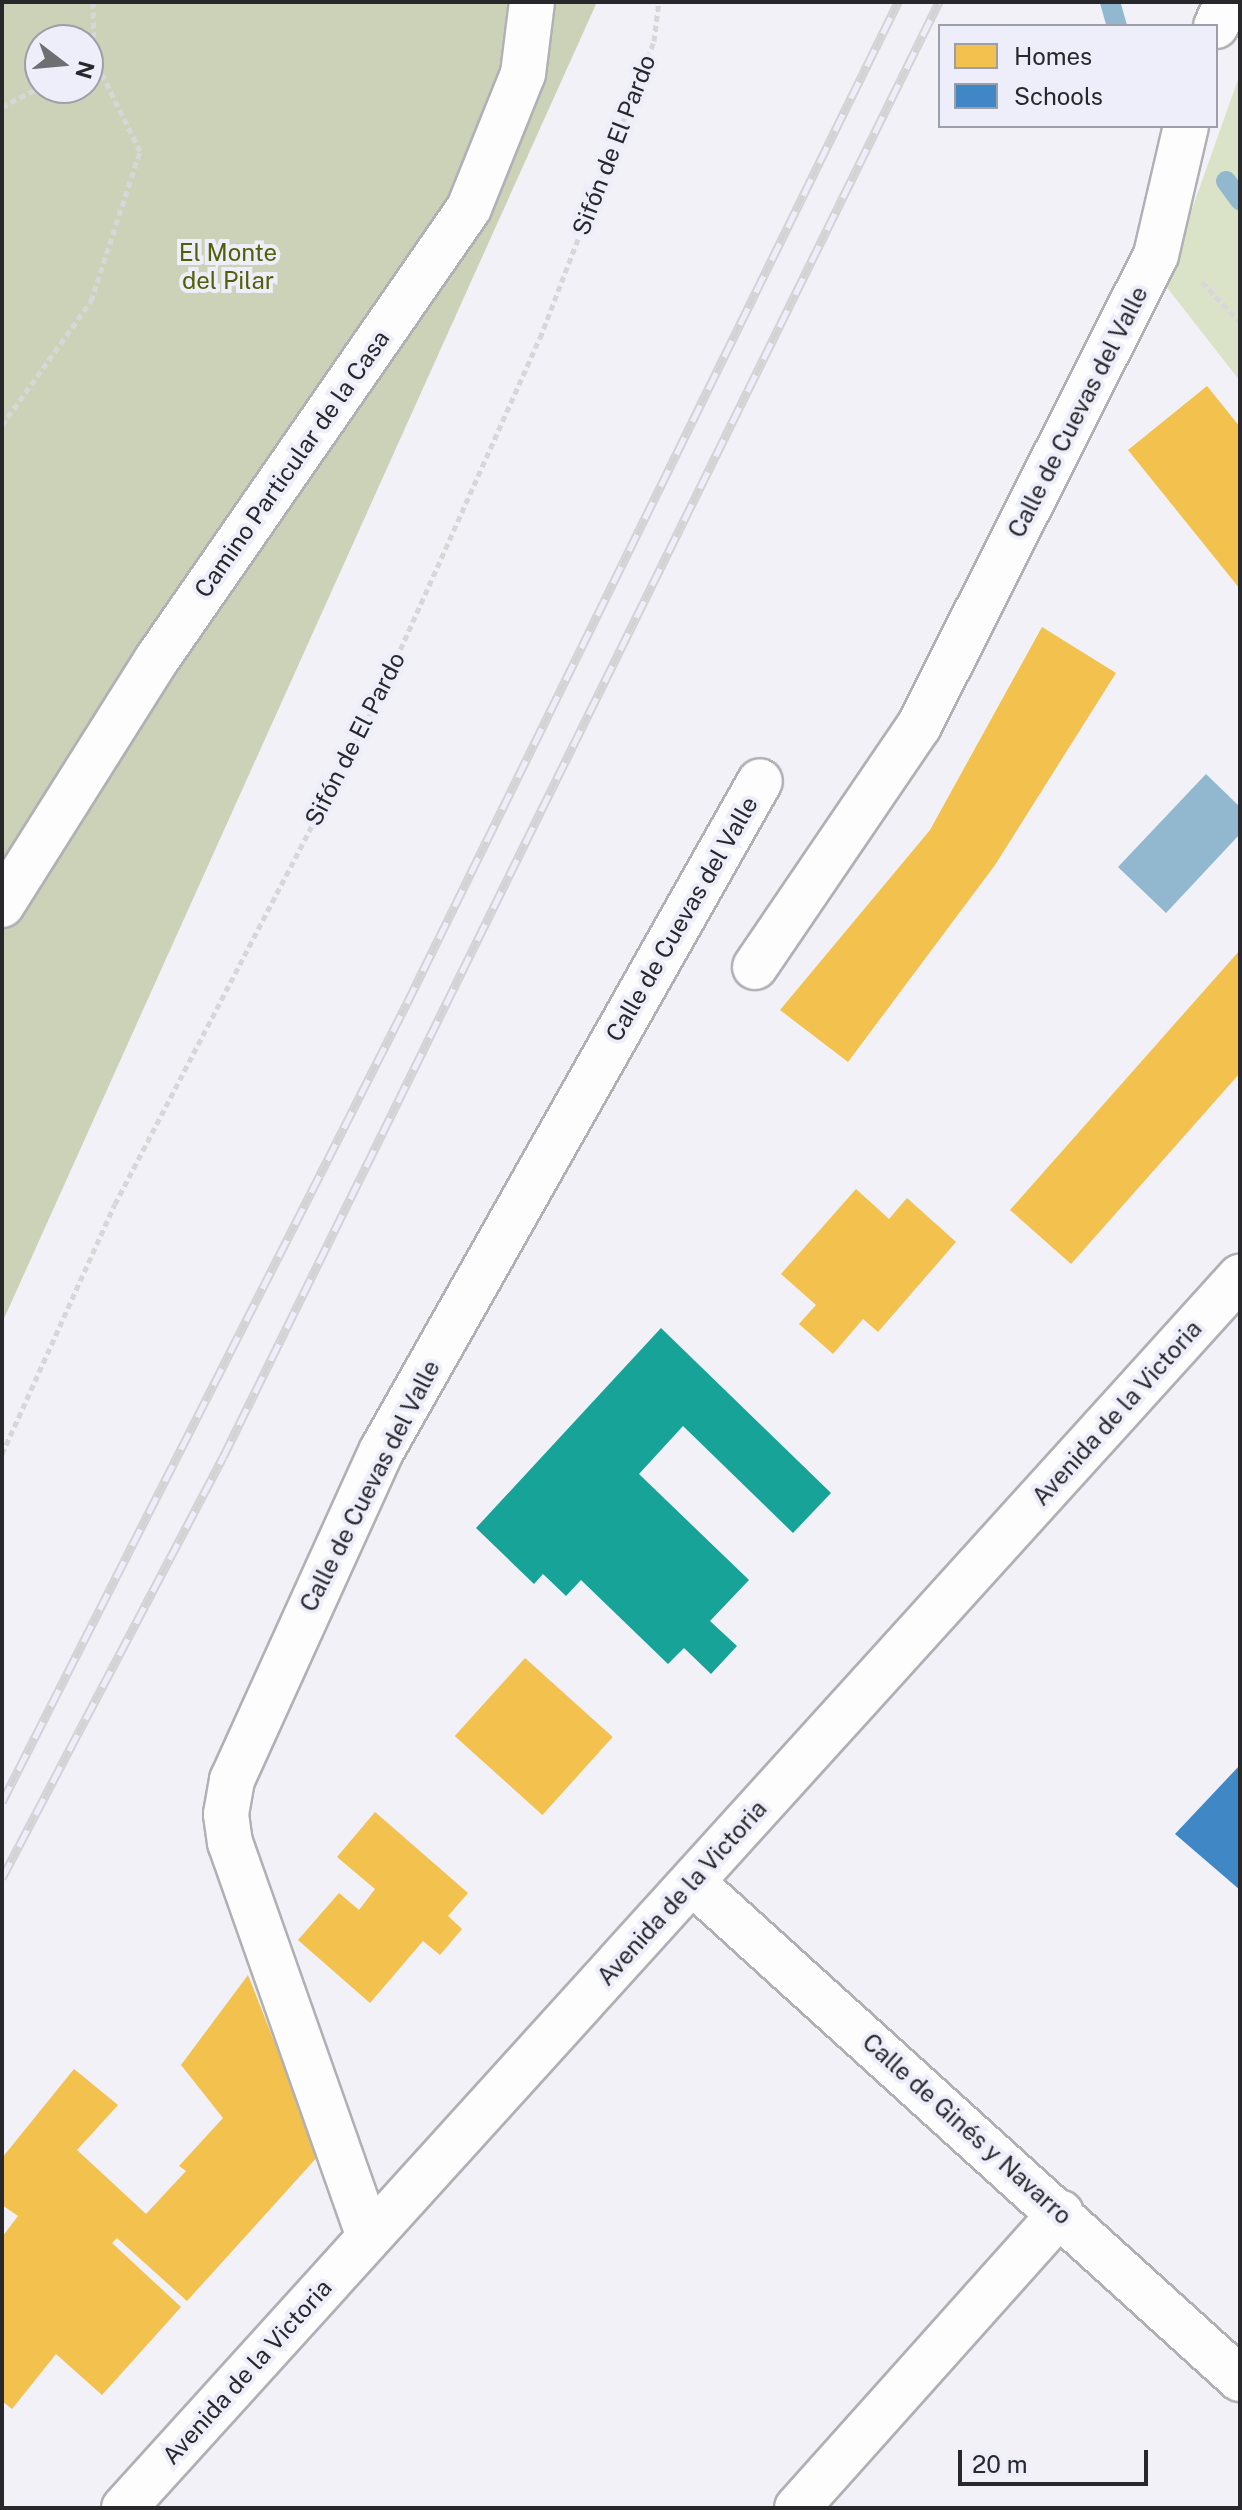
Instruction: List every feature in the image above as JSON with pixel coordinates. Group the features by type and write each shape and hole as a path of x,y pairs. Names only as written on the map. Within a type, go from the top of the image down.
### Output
{"street":[{"name":"Camino Particular de la Casa","path":"2,905 157,659 469,208 523,74 532,2"},
{"path":"1217,24 1227,2"},
{"name":"Calle de Cuevas del Valle","path":"755,967 919,726 1156,255 1186,128"},
{"name":"Calle de Cuevas del Valle","path":"369,2237 230,1843 226,1814 232,1780 382,1450 760,781"},
{"name":"Avenida de la Victoria","path":"124,2508 1240,1277"},
{"name":"Calle de Ginés y Navarro","path":"692,1882 1061,2213 1240,2379"},
{"path":"797,2508 1061,2213"}],"path":[{"path":"92,24 93,2"},
{"name":"Sifón de El Pardo","path":"2,1454 115,1204 380,695 540,338 654,41 659,2"},
{"path":"2,425 91,301 140,151 104,84"},
{"path":"2,107 24,95"}],"green space":[{"name":"El Monte del Pilar","path":"2,2 597,2 2,1323"},
{"path":"1240,74 1240,381 1165,285"}],"water":[{"path":"1206,774 1240,807 1240,834 1166,913 1118,867"}],"building: Homes":[{"path":"1207,386 1240,427 1240,589 1128,450"},
{"path":"1042,627 1116,673 995,865 848,1062 780,1010 930,830"},
{"path":"1240,950 1240,1073 1071,1264 1010,1210"},
{"path":"856,1189 889,1219 907,1198 956,1242 878,1332 863,1319 833,1354 799,1324 816,1305 781,1274"},
{"path":"525,1658 613,1737 542,1815 455,1736"},
{"path":"375,1812 468,1893 448,1916 462,1929 440,1955 423,1941 370,2003 298,1940 339,1893 359,1910 375,1889 337,1857"},
{"path":"248,1975 319,2155 187,2301 117,2238 112,2243 181,2307 102,2395 56,2354 12,2409 2,2401 2,2237 18,2216 2,2205 2,2158 74,2069 118,2105 77,2150 146,2214 186,2171 179,2166 223,2118 181,2065"}],"building: Schools":[{"path":"1240,1765 1240,1890 1175,1834"}],"building: Public":[{"path":"661,1328 831,1493 793,1533 683,1426 639,1474 749,1580 710,1621 737,1646 711,1674 684,1648 668,1664 581,1580 566,1596 543,1574 534,1584 476,1528"}],"waterway":[{"path":"1110,2 1116,24"},
{"path":"1226,181 1240,200"}],"railway":[{"path":"2,1802 407,1003 898,2"},
{"path":"2,1878 223,1457 939,2"}]}
